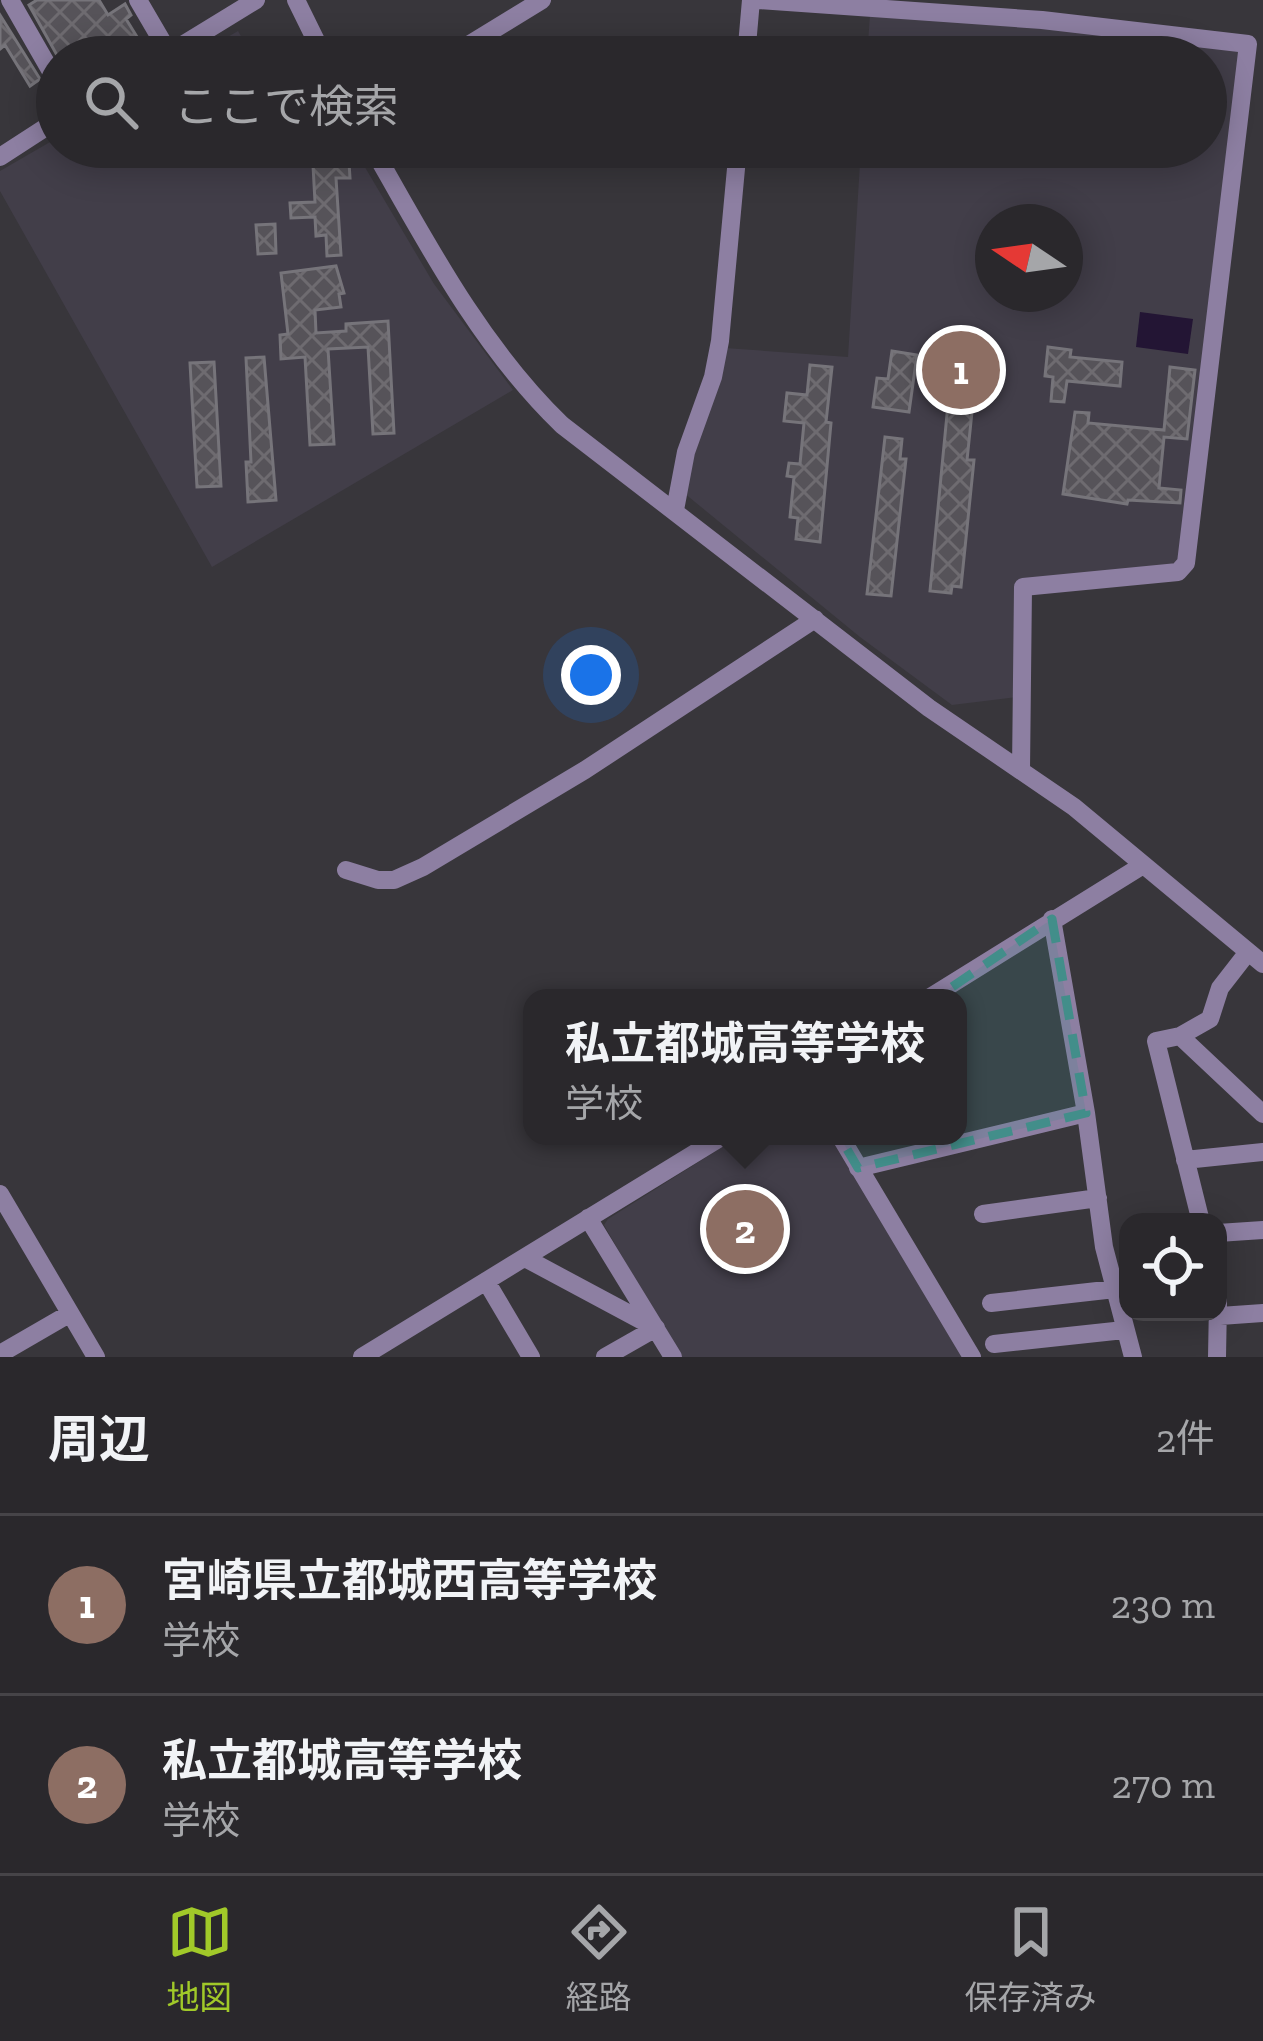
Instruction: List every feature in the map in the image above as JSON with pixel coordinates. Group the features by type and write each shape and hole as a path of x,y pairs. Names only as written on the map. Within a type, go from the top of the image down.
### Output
{"street":[{"path":"10,0 36,45"},
{"path":"138,0 156,36"},
{"path":"197,36 256,0"},
{"path":"296,0 314,36"},
{"path":"483,36 542,0"},
{"path":"749,36 755,0 1043,10 1200,36"},
{"path":"1021,770 1023,587 1178,572 1186,563 1248,44 1227,41"},
{"path":"0,157 36,134"},
{"path":"384,168 437,260 521,386 562,425 929,708 1074,807 1256,958 1220,988 1210,1018 1180,1036 1156,1041 1199,1213"},
{"path":"675,510 686,452 713,377 720,341 736,168"},
{"path":"346,870 394,880 423,867 585,770 815,620"},
{"path":"943,989 1143,865"},
{"path":"1052,920 1104,1247 1133,1357"},
{"path":"1180,1036 1263,1114"},
{"path":"967,1142 1086,1113"},
{"path":"374,1354 708,1145"},
{"path":"845,1145 972,1357"},
{"path":"858,1168 953,1145"},
{"path":"1185,1160 1263,1152"},
{"path":"0,1194 96,1357"},
{"path":"983,1214 1098,1198"},
{"path":"588,1219 673,1357"},
{"path":"1227,1232 1263,1230"},
{"path":"1104,1247 1119,1245"},
{"path":"525,1258 656,1328"},
{"path":"486,1281 529,1356"},
{"path":"991,1303 1115,1289"},
{"path":"1227,1310 1263,1312"},
{"path":"0,1354 69,1314"},
{"path":"1217,1357 1218,1321"},
{"path":"605,1357 656,1328"},
{"path":"994,1344 1124,1330"}],"highlighted area":[{"path":"1052,919 1086,1113 858,1168 809,1084"}],"shaded area":[{"path":"870,15 1050,26 1139,36 868,36"},
{"path":"1227,46 1242,53 1179,565 1018,583 1017,697 952,705 860,637 684,493 725,348 848,357 860,168 1227,168"},
{"path":"36,150 36,168 365,168 434,284 513,390 212,567 0,191 0,171"},
{"path":"1140,312 1193,319 1188,354 1136,347"},
{"path":"726,1145 836,1145 964,1357 680,1357 604,1225"}],"building":[{"path":"37,0 99,0 108,15 125,4 131,15 126,19 137,36 46,36 29,5"},
{"path":"0,15 36,73 36,82 30,86 5,45 0,49"},
{"path":"313,168 349,168 350,178 336,178 341,255 327,256 326,235 316,236 315,217 291,218 290,203 315,202"},
{"path":"275,224 276,253 258,254 256,225"},
{"path":"336,266 344,293 339,294 341,307 315,310 316,333 346,331 346,324 388,321 394,433 373,434 368,347 328,349 334,444 310,445 305,357 281,359 280,335 288,334 281,273"},
{"path":"1048,347 1071,350 1070,357 1122,362 1120,386 1067,381 1064,402 1051,401 1053,377 1045,376"},
{"path":"892,351 917,355 909,412 873,407 877,378 888,379"},
{"path":"953,352 978,354 967,460 974,460 961,587 952,586 951,593 930,591"},
{"path":"264,357 276,500 248,502 246,358"},
{"path":"214,362 221,486 197,487 190,363"},
{"path":"810,365 832,367 820,542 796,539 798,518 790,517 794,477 787,476 789,463 800,464 804,423 784,421 787,393 807,395"},
{"path":"1170,367 1195,370 1187,439 1164,437 1159,488 1181,490 1180,503 1128,500 1127,504 1063,494 1075,412 1089,413 1088,423 1164,430"},
{"path":"885,437 902,439 900,459 906,459 891,596 867,594"}],"place":[{"name":"宮崎県立都城西高等学校","path":"961,370"},
{"name":"私立都城高等学校","path":"745,1229"}]}
